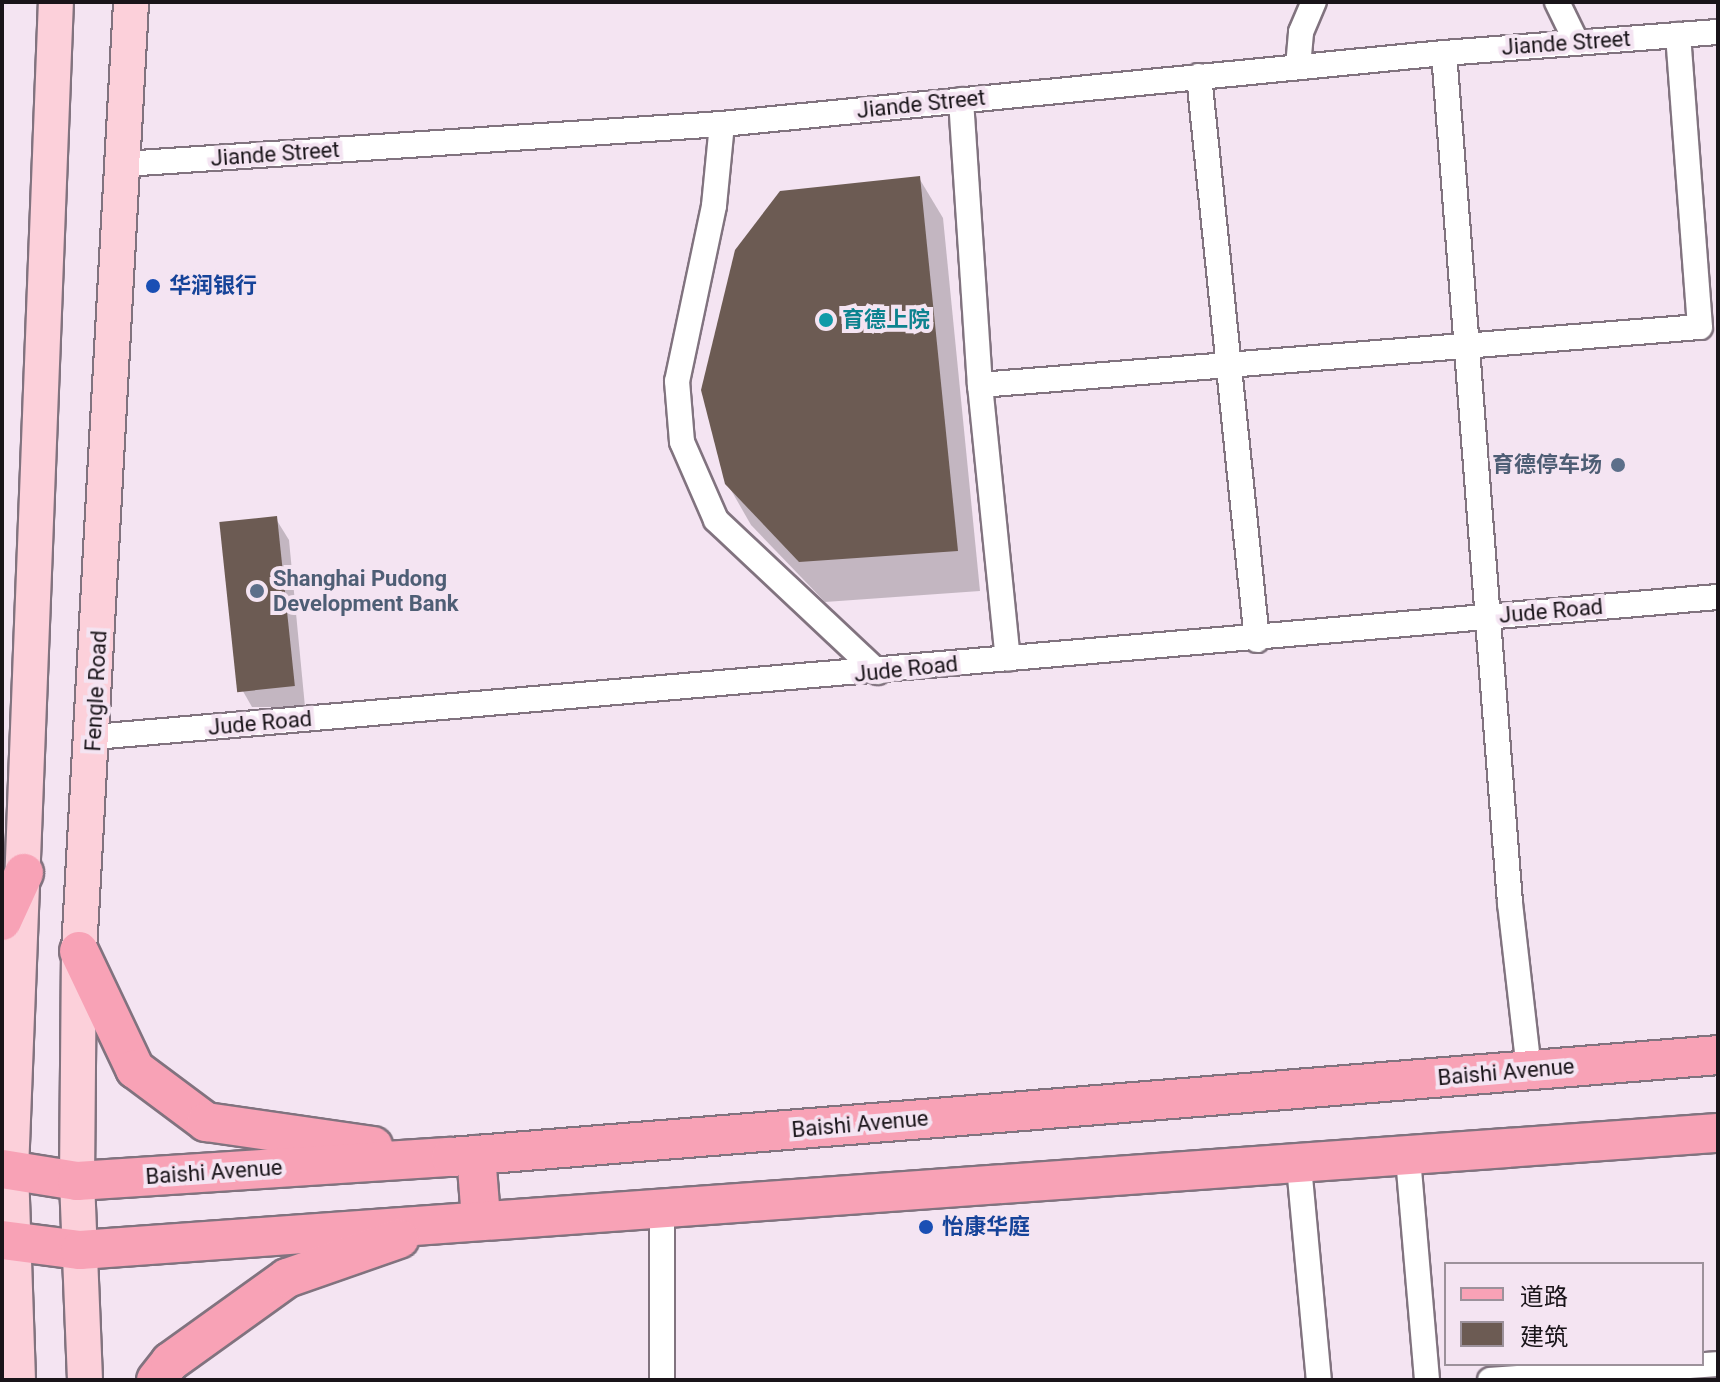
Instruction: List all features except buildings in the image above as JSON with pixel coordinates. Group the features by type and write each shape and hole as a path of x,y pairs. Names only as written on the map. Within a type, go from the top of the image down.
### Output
{"main road":[{"path":"18,1380 6,1241 6,1170 24,873 56,2"},
{"name":"Fengle Road","path":"85,1380 77,1181 79,951 94,737 131,2"},
{"path":"2,921 24,873"},
{"path":"79,951 135,1069 206,1122 464,1156 464,1221"},
{"name":"Baishi Avenue","path":"6,1170 77,1181 464,1156 1718,1055"},
{"path":"6,1241 80,1250 464,1221 1299,1166 1718,1133"},
{"path":"156,1380 170,1362 287,1278 464,1221"}],"street":[{"path":"1298,67 1301,32 1314,2"},
{"path":"1557,2 1576,41"},
{"name":"Jiande Street","path":"124,164 722,124 1444,53 1718,32"},
{"path":"980,385 1231,366 1470,343 1700,327 1678,35"},
{"path":"1444,53 1470,343 1510,903 1529,1070"},
{"path":"1199,76 1257,640"},
{"path":"961,100 980,385 1008,659"},
{"path":"722,124 709,236 677,381 682,442 716,520 878,672"},
{"name":"Jude Road","path":"94,737 1257,640 1488,616 1718,597"},
{"path":"1408,1158 1427,1380"},
{"path":"1299,1166 1319,1380"},
{"path":"662,1208 662,1380"},
{"path":"1490,1380 1693,1366"}],"place":[{"name":"华润银行","path":"153,286"},
{"name":"育德上院","path":"826,320"},
{"name":"育德停车场","path":"1618,465"},
{"name":"Shanghai Pudong Development Bank","path":"257,591"},
{"name":"怡康华庭","path":"926,1227"}]}
